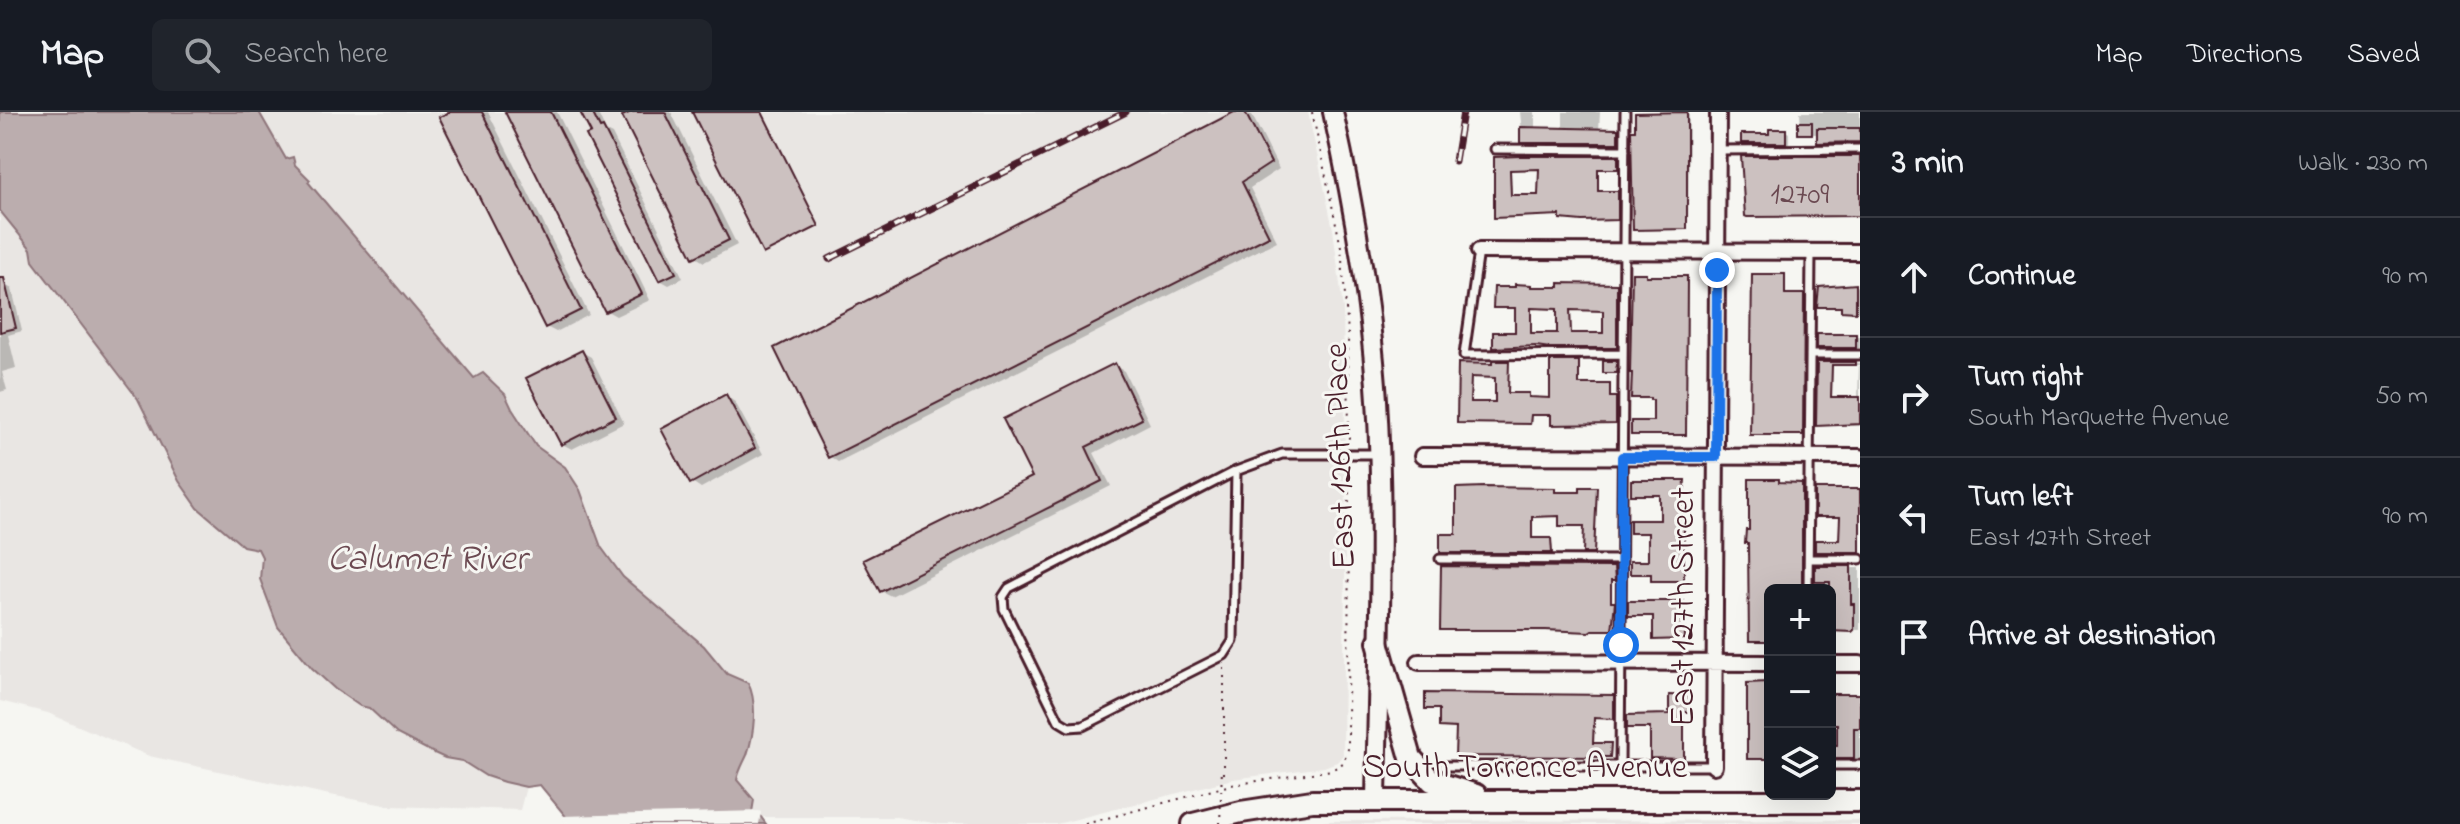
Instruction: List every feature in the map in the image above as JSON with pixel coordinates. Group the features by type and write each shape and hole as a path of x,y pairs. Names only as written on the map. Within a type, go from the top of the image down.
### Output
{"main road":[{"path":"1378,642 1411,758 1432,781 1495,801"},
{"name":"South Torrence Avenue","path":"1193,824 1280,804 1312,801 1860,801"}],"street":[{"name":"East 126th Place","path":"1333,112 1362,255 1377,398 1376,801"},
{"name":"East 127th Street","path":"1714,766 1718,112"},
{"path":"1479,251 1860,252"},
{"path":"1422,456 1860,457"},
{"path":"1419,662 1764,663"},
{"path":"1836,664 1860,664"}],"lane":[{"path":"1620,766 1625,112"},
{"path":"1495,149 1625,150"},
{"path":"1718,150 1860,149"},
{"path":"1479,251 1464,355 1623,354"},
{"path":"1808,584 1811,252"},
{"path":"1810,355 1860,355"},
{"path":"1236,471 1233,641 1224,655 1083,726 1069,727 1059,721 1004,609 1003,597 1009,588 1236,471 1282,454 1379,454"},
{"path":"1440,559 1622,560"},
{"path":"1809,559 1860,559"},
{"path":"1836,765 1860,765"},
{"path":"1444,766 1714,766"}],"path":[{"path":"1085,824 1231,785 1332,770 1343,763 1348,749 1348,333 1341,247 1312,112"},
{"path":"1224,655 1224,775"},
{"path":"1220,824 1222,769"}],"shaded area":[{"path":"259,112 1308,112 1333,229 1343,309 1346,484 1343,755 1337,762 1324,767 1233,779 1057,824 940,824 896,817 761,817 752,812 754,800 737,780 747,753 749,683 727,674 704,646 623,577 601,547 580,490 565,467 536,446 505,394 483,373 475,378 308,182 309,179 295,165 293,157 286,160"},
{"path":"0,211 31,249 33,261 138,399 179,481 198,508 251,549 257,549 263,557 261,579 278,627 312,668 335,689 382,718 397,734 445,758 463,761 486,776 526,787 520,810 390,806 330,795 149,756 48,713 0,701"},
{"path":"1860,820 1860,824 1296,824 1330,821"}],"water":[{"name":"Calumet River","path":"0,112 259,112 286,159 293,157 295,165 310,180 308,182 474,378 483,373 505,394 536,446 565,467 580,490 601,547 623,577 704,646 727,674 748,683 754,709 753,728 737,780 754,800 752,812 766,824 572,824 540,785 526,787 504,782 486,776 462,761 432,752 397,734 369,708 360,706 335,689 312,668 278,627 260,579 262,557 258,549 243,546 198,508 179,481 138,399 33,261 31,249 0,211"}],"pier":[{"path":"759,811 759,824 567,824 561,816"}],"building":[{"path":"450,112 482,112 581,310 545,328 439,117"},
{"path":"505,112 551,112 642,294 605,312"},
{"path":"580,112 592,112 600,128 603,127 676,273 659,281 586,135 591,133"},
{"path":"631,112 665,112 729,240 693,258 622,116"},
{"path":"692,112 762,112 819,226 763,254"},
{"path":"1234,112 1245,112 1271,163 1242,182 1269,236 828,458 774,348"},
{"path":"1687,112 1687,229 1633,230 1631,130 1635,130 1635,113"},
{"path":"1798,122 1812,122 1812,134 1798,134"},
{"path":"1520,127 1618,129 1618,143 1520,143"},
{"path":"1817,128 1860,128 1860,142 1817,143"},
{"path":"1769,129 1786,129 1786,143 1741,143 1741,134 1769,134"},
{"path":"1618,156 1618,169 1598,169 1598,191 1618,191 1618,220 1582,221 1560,219 1560,215 1494,218 1494,157","holes":["1539,169 1538,195 1511,195 1510,170"]},
{"path":"1741,156 1860,156 1860,216 1745,216"},
{"path":"1632,273 1687,276 1686,435 1631,435 1631,421 1653,421 1653,400 1631,398"},
{"path":"1752,274 1785,274 1785,294 1804,294 1803,435 1750,435"},
{"path":"0,278 4,278 16,328 0,332"},
{"path":"1559,283 1617,284 1617,348 1493,348 1493,332 1515,332 1515,308 1493,308 1494,287 1515,287 1515,284 1559,287","holes":["1531,308 1557,309 1557,333 1531,333","1570,310 1603,311 1603,333 1571,333"]},
{"path":"1856,284 1856,312 1841,311 1841,307 1817,307 1819,287"},
{"path":"1817,334 1856,334 1856,348 1817,348"},
{"path":"582,350 616,417 561,445 526,378"},
{"path":"1492,361 1509,361 1508,393 1529,393 1529,397 1550,398 1550,361 1579,361 1579,384 1610,384 1610,397 1616,397 1616,424 1551,425 1551,415 1531,415 1530,424 1457,423 1458,363 1492,364","holes":["1471,377 1495,378 1495,402 1470,402"]},
{"path":"1603,361 1617,361 1616,373 1603,373"},
{"path":"1817,362 1855,362 1855,365 1832,365 1831,397 1860,397 1860,424 1816,426"},
{"path":"1115,363 1142,419 1086,447 1102,481 880,592 863,560 1032,477 1003,419"},
{"path":"726,394 755,448 690,484 661,429"},
{"path":"1749,479 1802,483 1802,584 1764,584 1764,641 1749,641 1748,543 1745,543 1746,530 1749,530"},
{"path":"1631,480 1685,480 1682,521 1684,581 1651,581 1651,574 1630,574 1630,561 1648,561 1648,533 1630,533 1630,520 1660,520 1660,495 1631,495"},
{"path":"1580,487 1597,487 1594,553 1583,553 1584,526 1559,526 1559,516 1532,517 1532,538 1551,538 1552,553 1440,553 1440,534 1456,534 1456,488 1555,488 1555,492 1580,492"},
{"path":"1815,489 1860,489 1860,552 1815,552 1815,540 1839,540 1840,517 1815,517"},
{"path":"1441,566 1614,567 1615,581 1611,581 1611,602 1615,602 1612,630 1440,630"},
{"path":"1815,566 1851,566 1851,604 1854,604 1852,632 1836,631 1836,584 1815,582"},
{"path":"1628,601 1684,601 1685,639 1653,640 1653,616 1628,616"},
{"path":"1764,682 1764,759 1747,759 1747,683"},
{"path":"1425,693 1614,695 1614,719 1594,718 1593,743 1611,743 1610,757 1455,756 1456,728 1439,727 1439,709 1425,709"},
{"path":"1836,694 1860,694 1860,728 1854,728 1854,758 1836,758"},
{"path":"1669,695 1691,696 1691,712 1684,712 1684,759 1650,758 1650,728 1627,728 1627,715 1669,714"}],"railway":[{"path":"829,259 1126,112"},
{"path":"1455,161 1463,112"}],"route":[{"path":"1621,645 1622,457 1716,457 1717,270"}]}
